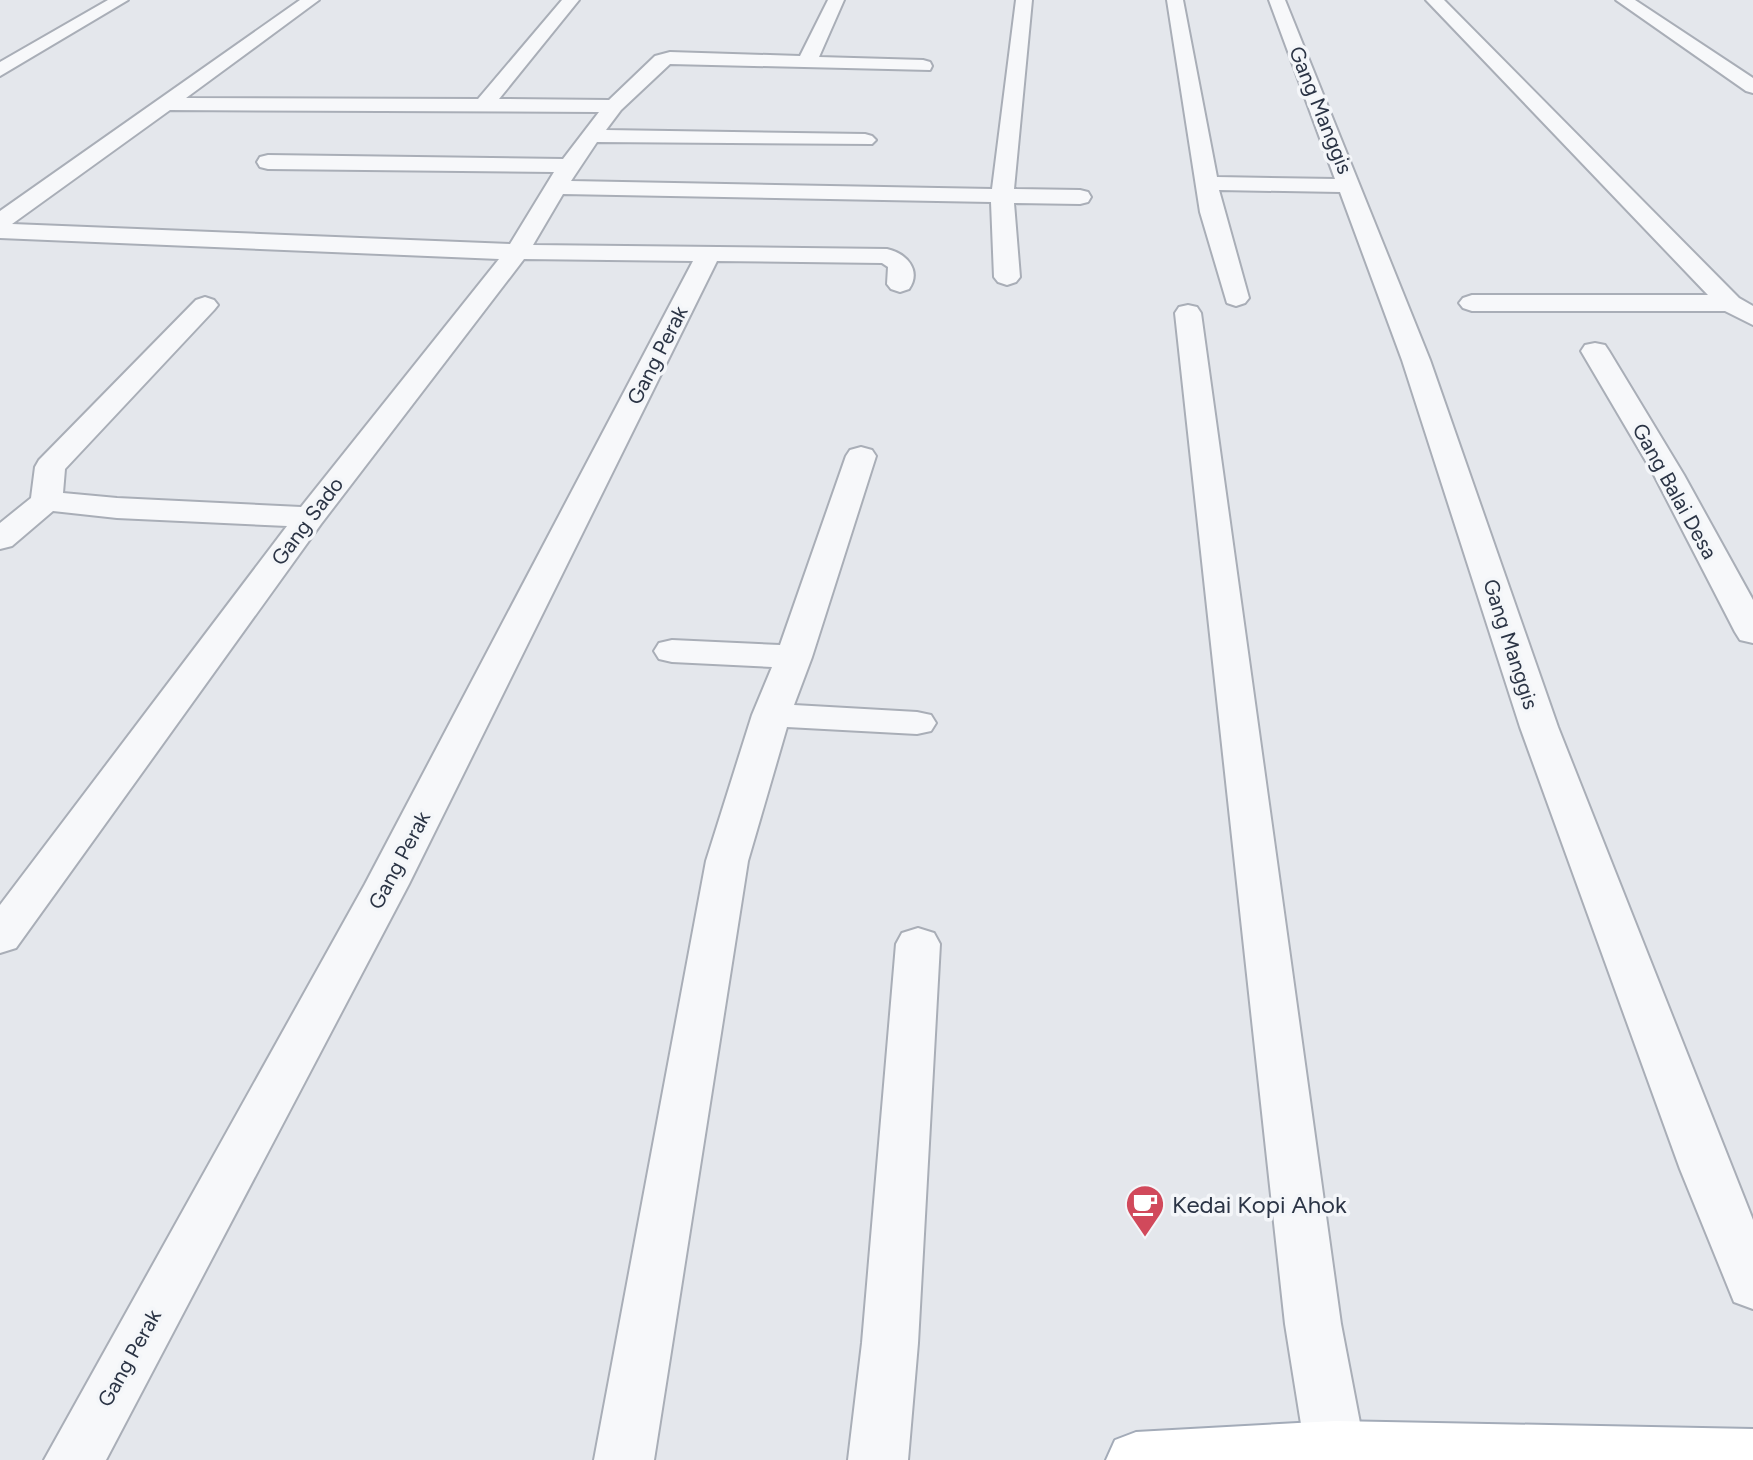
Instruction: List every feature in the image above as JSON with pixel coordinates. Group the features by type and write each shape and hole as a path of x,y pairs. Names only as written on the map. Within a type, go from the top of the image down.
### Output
{"main road":[{"path":"1136,1460 1335,1449 1753,1457"}],"street":[{"path":"0,70 120,0"},
{"path":"0,222 311,0"},
{"path":"485,104 571,0"},
{"path":"807,62 836,0"},
{"path":"1007,276 1002,195 1024,0"},
{"path":"1175,0 1207,183 1212,305 1313,1324 1335,1449"},
{"name":"Gang Manggis","path":"1277,0 1416,359 1539,727 1706,1169 1753,1285"},
{"path":"1434,0 1730,303 1753,317"},
{"path":"1624,0 1753,87"},
{"name":"Gang Sado","path":"0,937 310,517 517,252 559,187 569,166 591,136 614,106 662,60 670,58 923,65"},
{"path":"165,104 614,106"},
{"path":"591,136 865,140"},
{"path":"268,162 569,166"},
{"path":"1207,183 1351,186"},
{"path":"559,187 1080,197"},
{"path":"0,231 517,252 887,256 900,264 900,284"},
{"name":"Gang Perak","path":"74,1460 387,884 710,252"},
{"path":"1472,303 1730,303"},
{"path":"0,539 46,501 50,467 205,304"},
{"name":"Gang Balai Desa","path":"1595,351 1669,475 1753,632"},
{"path":"624,1460 727,861 771,715 794,657 861,456"},
{"path":"46,501 117,508 310,517"},
{"path":"672,651 794,657"},
{"path":"771,715 917,723"},
{"path":"878,1460 890,1343 918,944"}],"place":[{"name":"Kedai Kopi Ahok","path":"1145,1238"}]}
